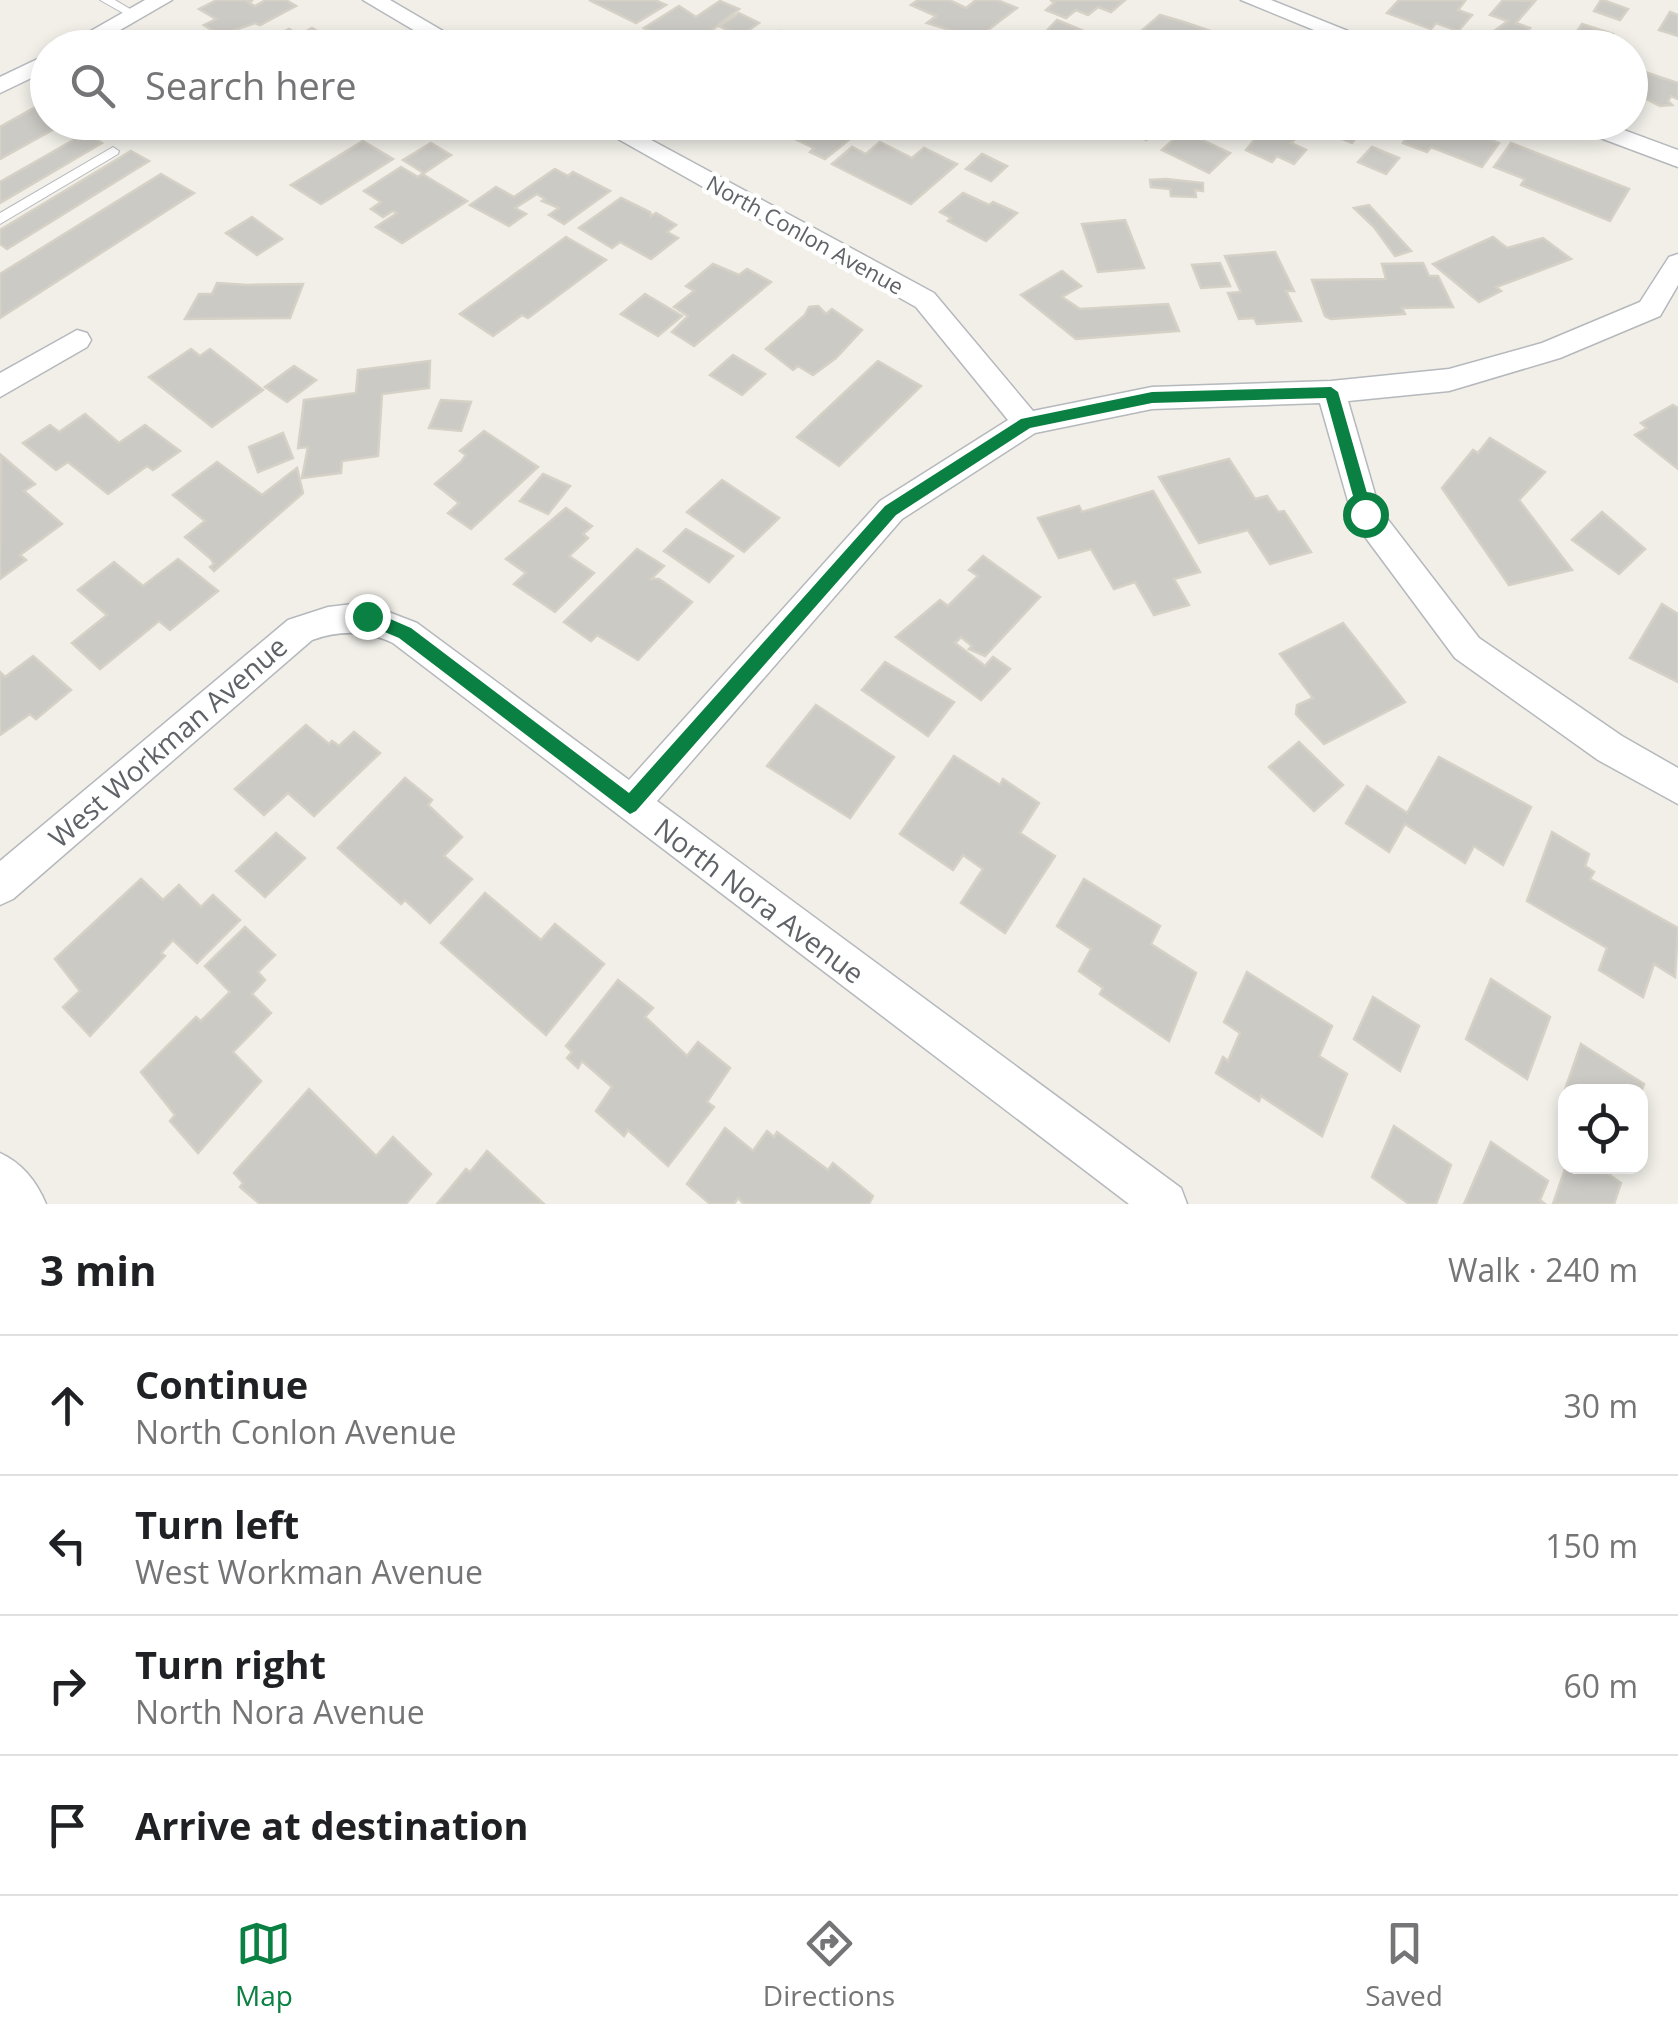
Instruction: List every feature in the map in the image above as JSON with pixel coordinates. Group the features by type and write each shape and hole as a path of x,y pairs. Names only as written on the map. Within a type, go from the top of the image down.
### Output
{"street":[{"path":"106,30 161,0"},
{"path":"374,0 429,30"},
{"path":"1252,0 1331,30"},
{"path":"0,86 30,70"},
{"name":"North Conlon Avenue","path":"632,140 925,300 1026,423"},
{"path":"1628,140 1678,159"},
{"path":"630,805 891,510 1026,423 1152,398 1331,392 1449,380 1550,352 1650,309 1678,263"},
{"path":"0,386 77,340"},
{"path":"1331,392 1365,514 1467,648 1610,748 1678,787"},
{"name":"North Nora Avenue","path":"345,616 367,616 405,633 1166,1204"},
{"name":"West Workman Avenue","path":"0,886 278,647 300,630 345,616"},
{"path":"0,1175 24,1204"}],"lane":[{"path":"106,0 134,15"},
{"path":"0,220 114,150"}],"building":[{"path":"217,0 253,0 248,2 255,6 266,0 286,0 296,6 260,25 235,30 212,30 204,25 216,19 199,9"},
{"path":"589,0 655,0 666,5 636,23"},
{"path":"918,0 949,0 966,8 976,0 997,0 1017,8 988,30 950,30 927,23 936,16 911,5"},
{"path":"1050,0 1125,0 1111,12 1098,7 1088,15 1076,10 1066,18 1046,10 1055,2"},
{"path":"1399,0 1462,0 1465,1 1458,10 1472,15 1455,30 1436,23 1431,29 1387,13"},
{"path":"1503,0 1535,1 1516,23 1528,30 1496,30 1508,21 1490,15"},
{"path":"1601,0 1628,9 1620,20 1594,11"},
{"path":"720,1 739,9 712,30 644,28 679,6 696,17"},
{"path":"1670,12 1678,15 1678,36 1659,30"},
{"path":"739,13 759,23 749,30 719,26"},
{"path":"1160,15 1206,30 1143,30"},
{"path":"1057,20 1082,30 1047,30"},
{"path":"1582,24 1601,30 1578,30"},
{"path":"1648,73 1678,83 1678,99 1671,96 1668,101 1672,105 1660,106 1648,100"},
{"path":"30,110 30,140 34,140 0,159 0,127"},
{"path":"74,140 102,143 0,203 0,182"},
{"path":"797,140 849,140 825,159 810,152 814,148"},
{"path":"1173,140 1202,140 1230,153 1209,173 1162,150"},
{"path":"1254,140 1294,140 1291,143 1306,150 1294,164 1277,156 1272,162 1246,150"},
{"path":"363,141 393,159 321,204 291,185"},
{"path":"880,142 912,158 924,148 957,164 911,204 832,164 852,147 866,154"},
{"path":"431,143 451,155 424,173 403,160"},
{"path":"1403,143 1499,143 1482,167 1431,147 1427,152"},
{"path":"1511,143 1629,189 1610,221 1521,185 1525,179 1494,167"},
{"path":"1372,147 1399,158 1386,174 1358,162"},
{"path":"131,151 149,161 7,249 0,244 0,230"},
{"path":"982,154 1007,166 991,181 966,169"},
{"path":"401,167 418,177 422,174 467,201 402,243 376,227 397,213 393,211 383,217 371,209 381,202 364,191"},
{"path":"555,169 568,176 573,172 610,191 564,224 549,215 559,208 542,201 545,199 537,194 515,208 526,214 509,226 470,205 496,187 514,197"},
{"path":"161,174 194,193 0,318 0,274"},
{"path":"1150,180 1203,183 1203,191 1195,190 1196,197 1171,196 1170,189 1151,187"},
{"path":"963,193 1017,213 986,241 948,221 951,218 940,212"},
{"path":"621,198 676,225 667,232 678,238 651,259 620,242 612,248 579,228"},
{"path":"1369,205 1411,251 1395,256 1354,208"},
{"path":"252,217 282,239 257,255 226,233"},
{"path":"1125,220 1144,268 1098,272 1082,224"},
{"path":"566,237 606,260 528,318 522,315 493,336 460,314"},
{"path":"1493,237 1507,248 1543,238 1571,259 1496,287 1501,291 1479,302 1433,264"},
{"path":"1275,252 1294,291 1286,291 1301,321 1257,324 1254,318 1239,319 1228,293 1241,292 1225,256"},
{"path":"1220,263 1230,286 1201,288 1192,265"},
{"path":"1423,263 1429,276 1438,276 1453,307 1402,308 1405,314 1331,319 1325,316 1312,280 1386,279 1382,264"},
{"path":"713,264 739,275 747,269 771,282 694,346 672,332 688,316 674,307 694,291 686,286"},
{"path":"1062,271 1081,286 1062,297 1080,309 1168,304 1179,331 1076,339 1021,295"},
{"path":"217,283 303,284 290,318 185,319 199,294 212,294"},
{"path":"645,294 682,316 658,336 621,314"},
{"path":"818,306 826,314 832,309 862,330 836,358 813,375 798,366 793,370 766,349 809,307"},
{"path":"191,349 200,356 210,349 263,390 212,427 149,377"},
{"path":"733,355 765,374 742,395 710,375"},
{"path":"430,361 429,388 382,394 378,456 342,461 341,473 302,478 308,447 298,448 304,400 356,393 358,370"},
{"path":"878,361 921,386 839,466 797,437"},
{"path":"294,366 316,380 287,402 265,387"},
{"path":"441,400 471,402 461,431 429,428"},
{"path":"1673,405 1678,408 1678,469 1635,435 1647,428 1641,423"},
{"path":"85,414 119,443 145,425 180,451 153,470 147,466 108,494 68,462 56,470 23,443 50,425 59,432"},
{"path":"484,431 538,467 471,529 448,513 459,503 435,484 461,462 466,455 460,451"},
{"path":"283,433 293,458 258,472 249,447"},
{"path":"1490,438 1545,472 1519,500 1572,570 1509,585 1442,488 1473,450 1478,453"},
{"path":"1,455 35,484 24,491 62,524 20,555 26,560 0,579"},
{"path":"1229,459 1255,499 1267,496 1278,512 1284,511 1311,552 1270,564 1248,530 1199,543 1159,477"},
{"path":"217,462 262,495 297,468 303,493 214,571 211,559 185,537 205,521 173,495"},
{"path":"543,474 570,486 548,514 520,501"},
{"path":"722,480 779,518 744,552 687,512"},
{"path":"1153,491 1200,572 1174,579 1189,605 1154,615 1135,582 1114,589 1091,549 1059,558 1038,518 1079,506 1082,512"},
{"path":"566,508 592,526 583,534 588,538 569,556 594,573 555,612 514,584 526,573 506,559"},
{"path":"1602,512 1645,549 1619,574 1572,540"},
{"path":"686,529 733,556 709,582 664,551"},
{"path":"637,549 664,566 651,579 659,579 692,602 638,660 597,635 591,641 564,622"},
{"path":"983,556 1040,597 985,656 969,649 972,646 961,637 955,643 985,666 993,657 1010,669 981,700 896,637 940,600 948,606 978,576 969,570"},
{"path":"178,559 218,591 170,630 159,621 100,669 72,643 107,615 78,590 114,562 143,586"},
{"path":"1662,604 1678,614 1678,682 1630,658"},
{"path":"1343,623 1405,702 1324,744 1296,714 1297,705 1313,698 1280,654"},
{"path":"33,656 71,690 36,719 30,714 0,735 0,672 5,677"},
{"path":"885,662 954,702 928,736 862,690"},
{"path":"816,705 894,757 850,818 767,766"},
{"path":"306,725 329,744 332,741 339,746 354,732 380,753 314,816 288,793 264,815 235,789"},
{"path":"1299,742 1343,785 1314,811 1269,767"},
{"path":"954,756 1000,785 1003,779 1039,803 1020,833 1055,856 1005,933 961,903 983,869 963,855 953,870 900,834"},
{"path":"1439,757 1531,807 1503,865 1474,846 1465,863 1405,824 1389,852 1346,823 1367,786 1407,813"},
{"path":"405,778 432,800 428,805 462,837 444,856 472,879 430,923 405,900 401,904 338,848"},
{"path":"1552,832 1589,854 1585,866 1594,872 1590,879 1678,928 1675,977 1654,964 1643,997 1599,970 1607,948 1527,901"},
{"path":"276,833 305,858 265,897 236,871"},
{"path":"141,879 163,900 179,885 201,907 213,895 240,920 197,963 173,940 161,953 165,956 90,1036 63,1007 80,991 55,959"},
{"path":"1084,879 1160,926 1151,944 1196,973 1169,1041 1100,994 1103,988 1079,971 1091,949 1057,926"},
{"path":"485,893 541,940 555,924 604,964 546,1035 441,943"},
{"path":"245,927 275,955 258,972 265,980 252,994 271,1013 233,1052 261,1081 198,1153 170,1121 175,1115 141,1072 196,1017 201,1021 230,992 205,966"},
{"path":"1247,972 1332,1026 1319,1056 1347,1074 1322,1136 1261,1096 1259,1101 1216,1073 1223,1057 1228,1061 1240,1033 1224,1022"},
{"path":"1491,979 1550,1017 1527,1079 1466,1039"},
{"path":"618,980 653,1008 645,1017 687,1056 698,1042 730,1068 707,1102 714,1107 668,1166 628,1130 624,1136 596,1111 612,1087 582,1061 578,1068 567,1058 572,1052 566,1046"},
{"path":"1373,997 1419,1026 1400,1071 1354,1039"},
{"path":"1581,1044 1644,1084 1567,1084"},
{"path":"309,1089 376,1156 393,1137 431,1174 406,1204 260,1204 240,1187 243,1183 234,1173"},
{"path":"1394,1126 1451,1165 1436,1204 1409,1204 1372,1177"},
{"path":"725,1128 753,1151 767,1131 774,1137 777,1132 828,1170 833,1163 873,1196 869,1204 744,1204 738,1198 734,1204 710,1204 687,1184"},
{"path":"1491,1142 1548,1181 1540,1200 1545,1204 1464,1204"},
{"path":"487,1151 544,1204 437,1204"},
{"path":"1563,1174 1608,1174 1621,1183 1614,1204 1553,1204"}],"route":[{"path":"367,616 405,633 630,805 891,510 1026,423 1152,398 1331,392 1365,514"}]}
